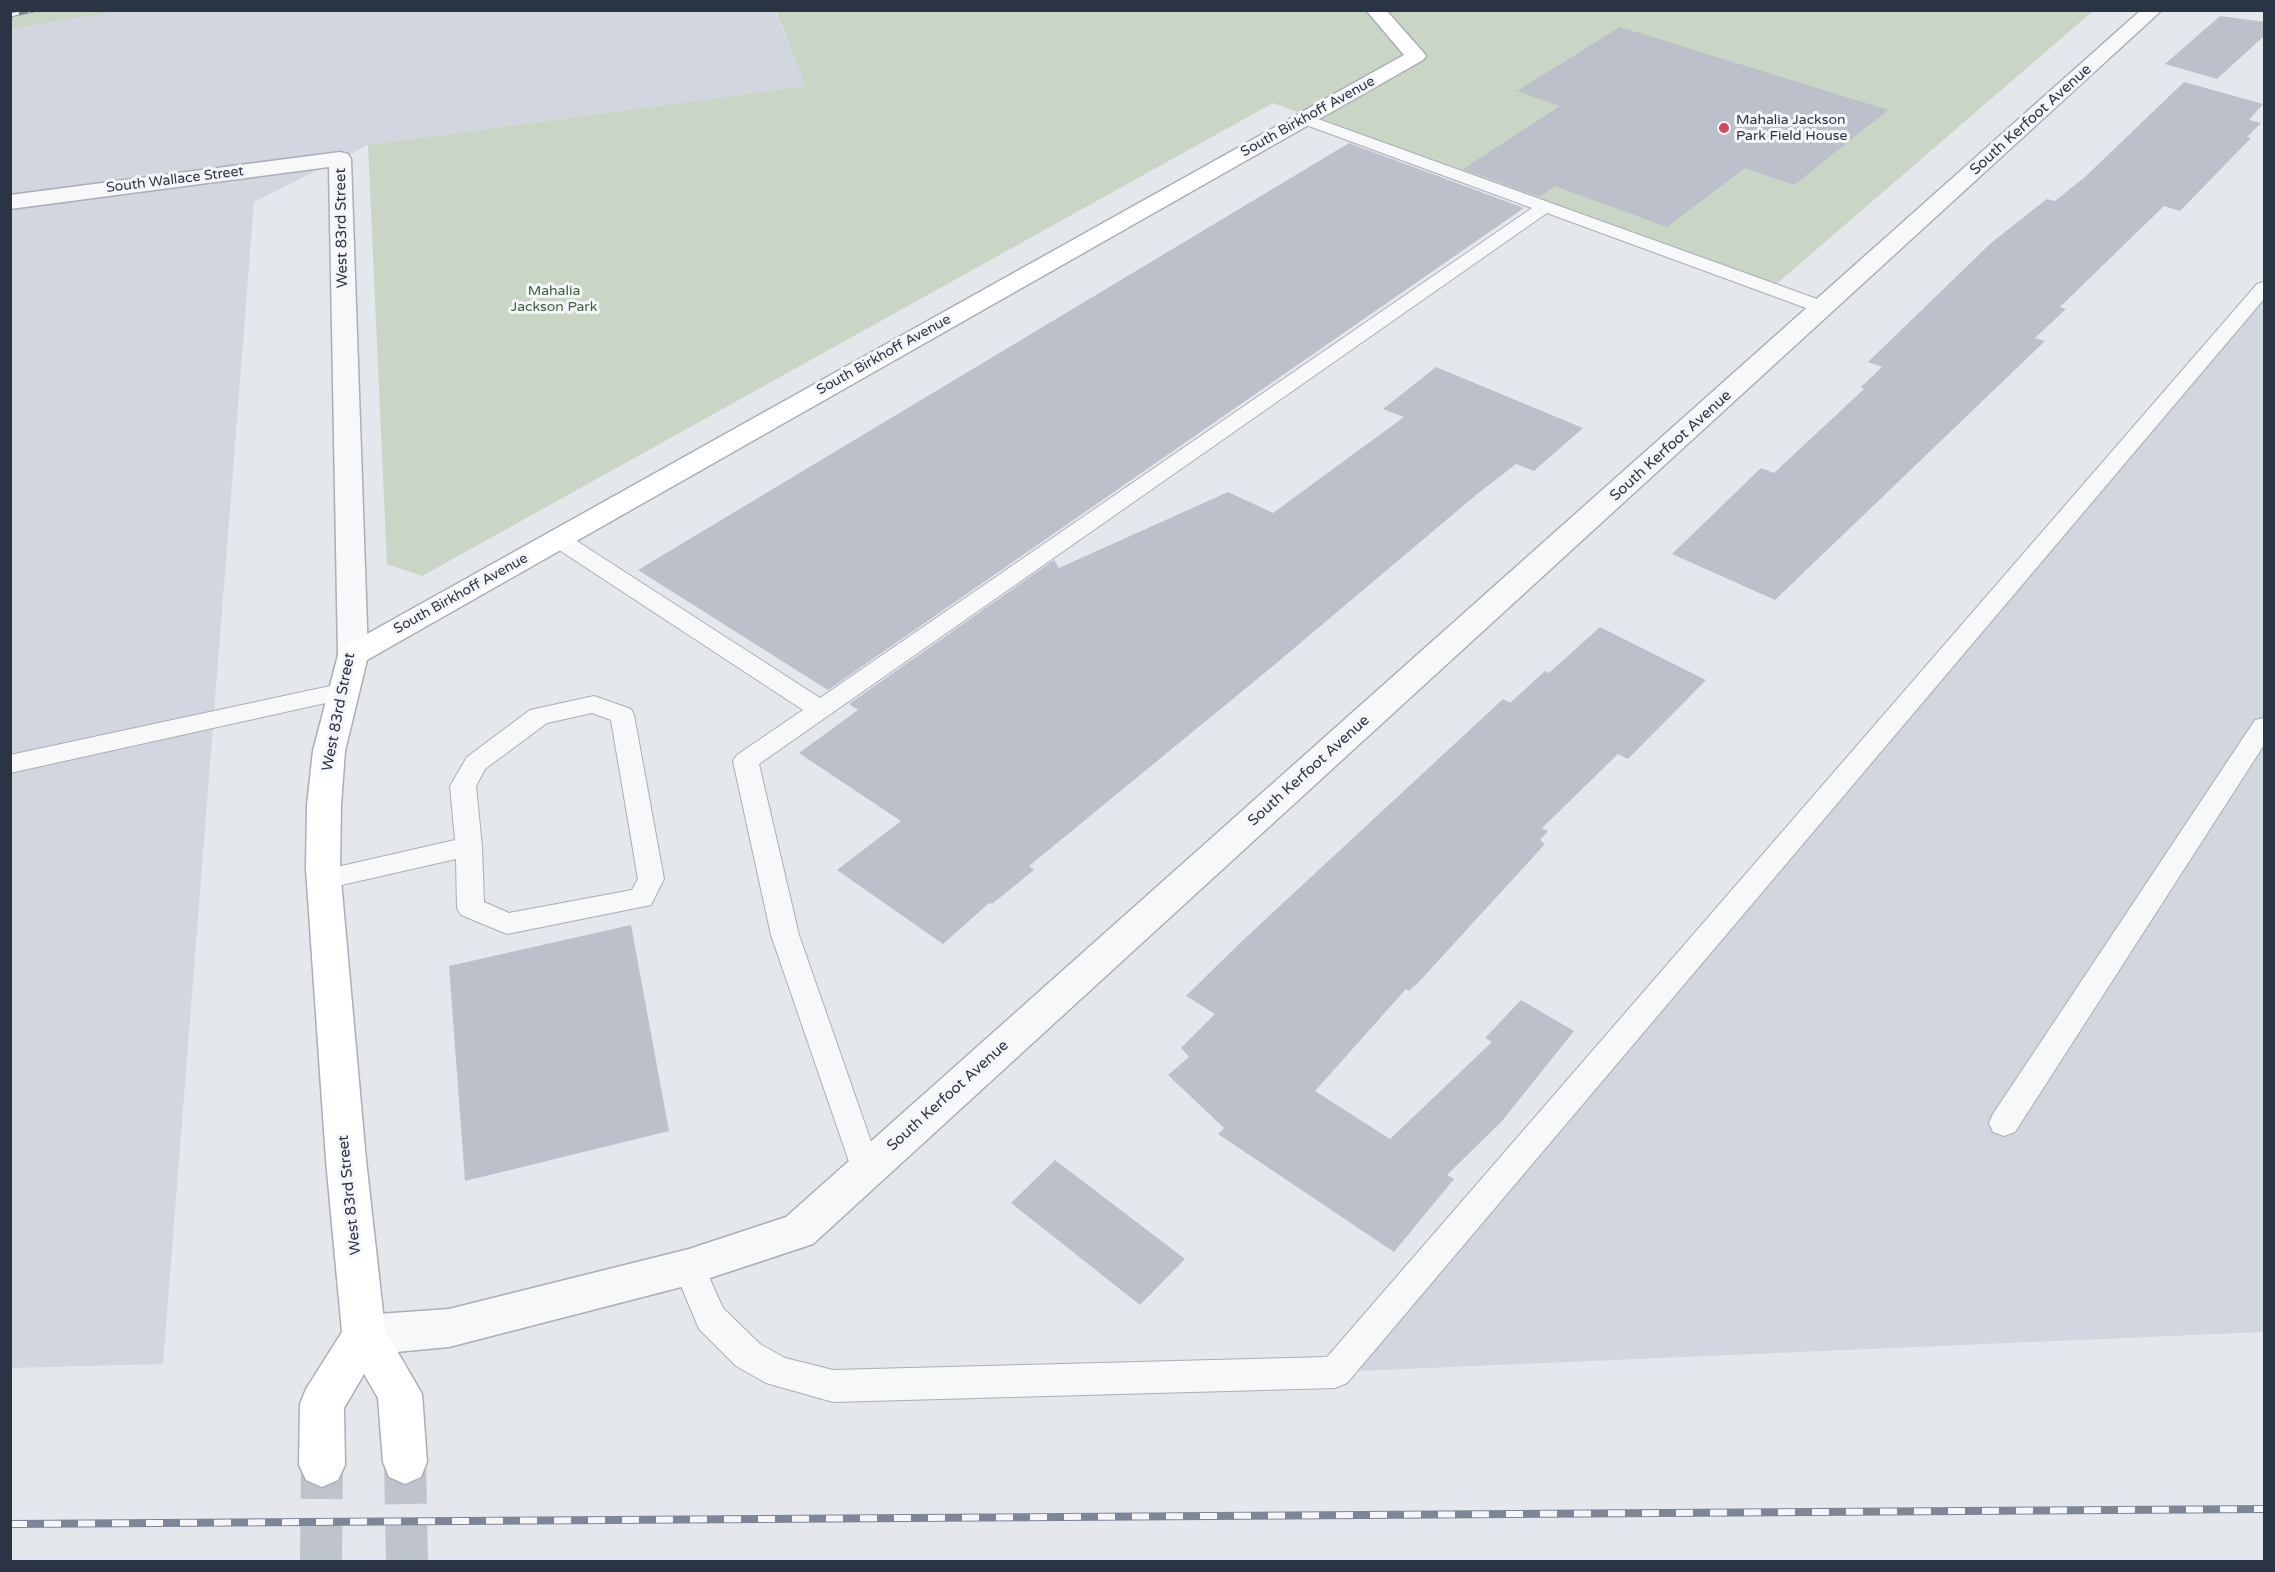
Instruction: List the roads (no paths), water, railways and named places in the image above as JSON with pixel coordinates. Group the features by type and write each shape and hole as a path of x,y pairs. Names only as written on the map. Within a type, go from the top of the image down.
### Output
{"street":[{"name":"South Birkhoff Avenue","path":"353,655 1416,56 1375,10"},
{"name":"South Kerfoot Avenue","path":"364,1335 449,1328 689,1267 799,1230 2153,10"},
{"name":"South Wallace Street","path":"10,202 340,159"},
{"name":"West 83rd Street","path":"340,159 353,655 329,751 324,805 324,879 346,1160 364,1335 400,1394 405,1462"},
{"path":"322,1466 322,1404 364,1335"}],"lane":[{"path":"1304,119 1824,308"},
{"path":"866,1170 785,935 746,761 1545,207"},
{"path":"689,1267 711,1318 748,1354 778,1372 833,1386 1335,1372 2265,288"},
{"path":"558,539 821,710"},
{"path":"10,764 344,691"},
{"path":"594,704 622,715 651,879 641,898 507,924 471,908 469,847 463,786 476,763 539,716 594,704"},
{"path":"2004,1123 2265,726"},
{"path":"324,879 469,847"}],"tunnel":[{"path":"405,1462 407,1562"},
{"path":"321,1562 322,1465"}],"railway":[{"path":"10,15 34,10"},
{"path":"10,1524 2264,1509"}],"place":[{"name":"Mahalia Jackson Park Field House","path":"1724,128"}],"park label":[{"name":"Mahalia Jackson Park","path":"554,300"}]}
